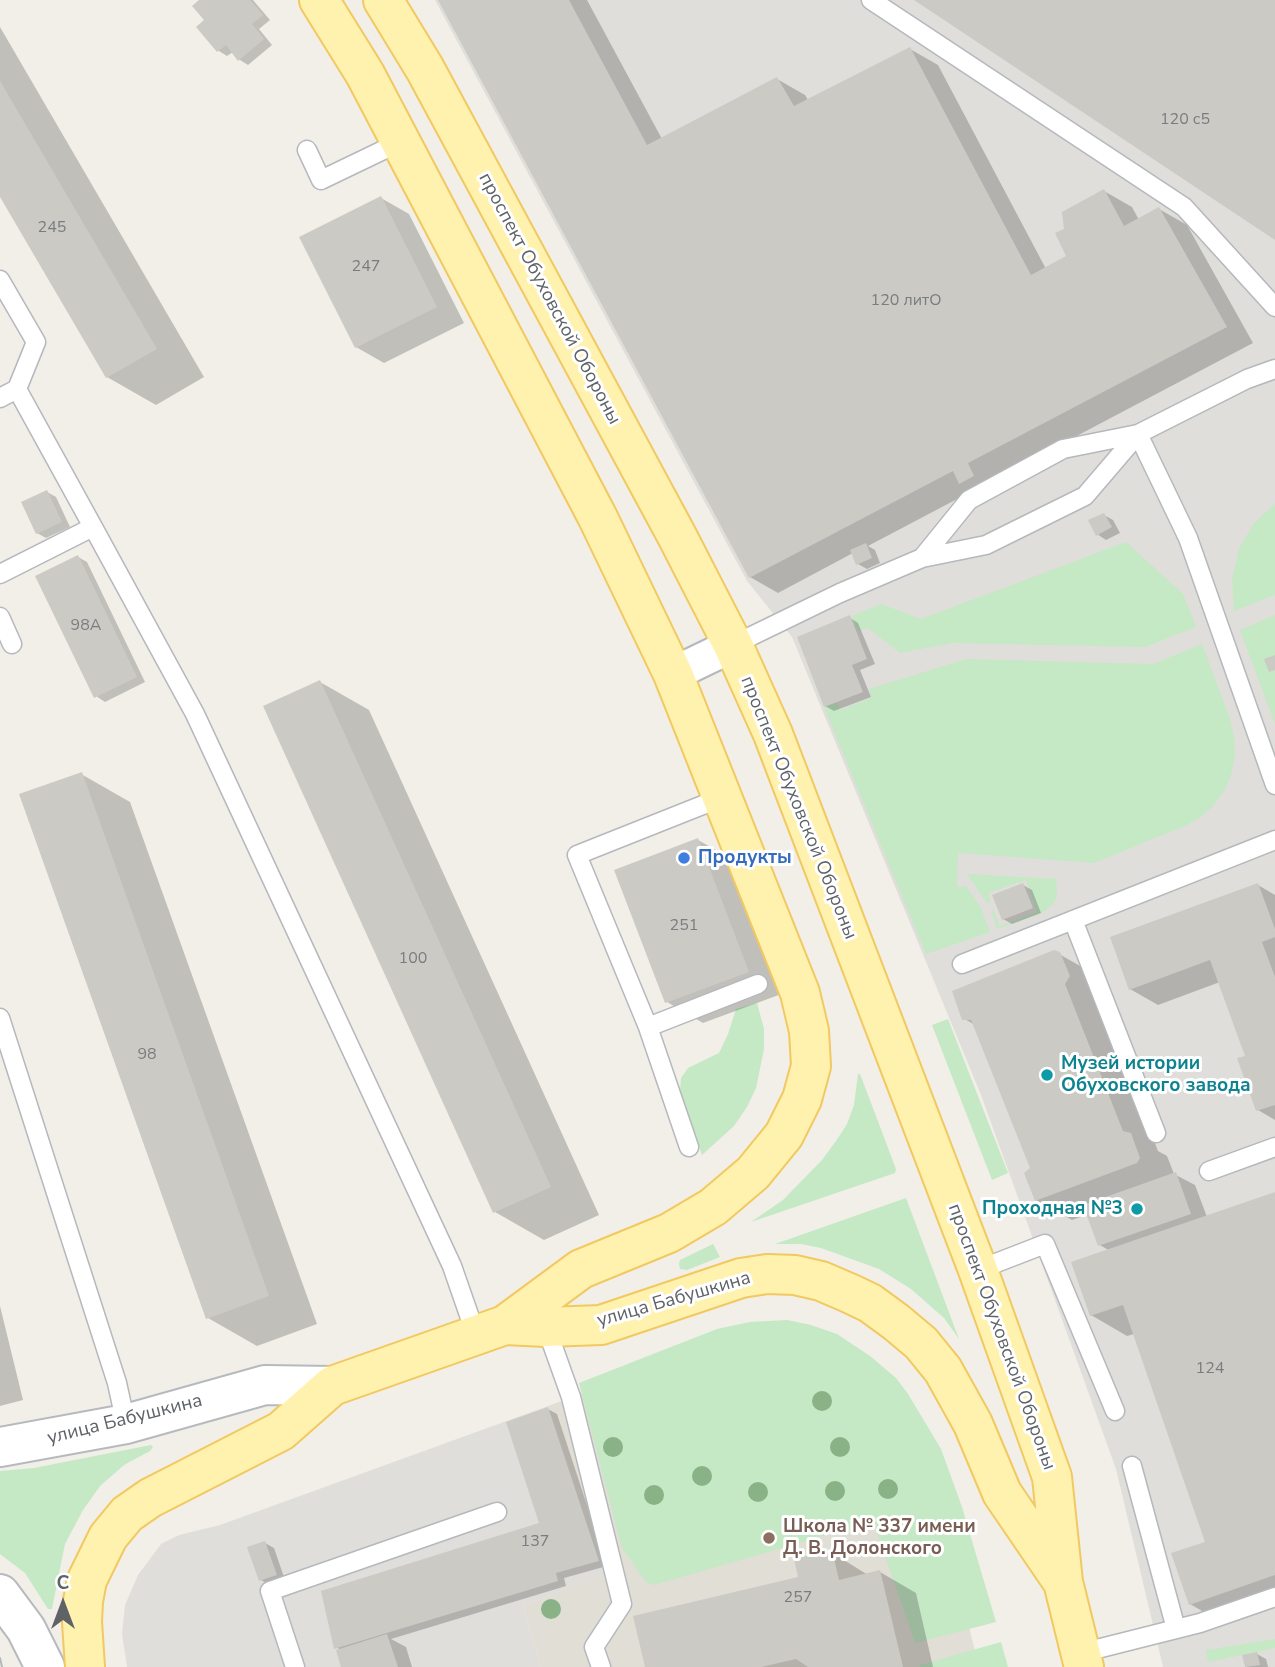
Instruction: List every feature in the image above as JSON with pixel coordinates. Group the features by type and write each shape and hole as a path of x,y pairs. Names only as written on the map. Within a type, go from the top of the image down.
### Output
{"main road":[{"path":"319,0 365,74 598,518 673,674 723,797"},
{"name":"проспект Обуховской Обороны","path":"383,0 425,69 670,523 733,645 773,734 978,1270 1052,1477 1063,1582 1082,1660"},
{"name":"улица Бабушкина","path":"0,1447 126,1424 265,1384 332,1386 491,1330 581,1269 669,1233 713,1206 753,1173 784,1135 802,1099 811,1066 809,1031 800,993 723,797"},
{"name":"улица Бабушкина","path":"491,1330 601,1325 741,1278 767,1274 794,1275 821,1281 870,1303 921,1343 943,1370 973,1424 1002,1493 1063,1582"},
{"name":"улица Бабушкина","path":"85,1667 83,1601 97,1556 117,1525 127,1514 150,1498 281,1432 332,1386"},
{"path":"0,1594 26,1629 45,1667"}],"street":[{"path":"673,674 733,645"}],"lane":[{"path":"872,0 1184,207 1275,307"},
{"path":"307,150 321,180 400,142"},
{"path":"0,280 36,342 17,389 0,397"},
{"path":"922,558 969,500 1063,449 1138,433 1247,379 1275,369"},
{"path":"17,389 195,714 452,1266 491,1330"},
{"path":"733,645 829,598 922,558 986,545 1085,496 1138,433"},
{"path":"1138,433 1188,538 1275,785"},
{"path":"0,574 93,527"},
{"path":"0,617 12,644"},
{"path":"689,1147 648,1027 577,855 723,797"},
{"path":"962,964 1275,840"},
{"path":"1073,920 1156,1133"},
{"path":"648,1027 758,984"},
{"path":"0,1018 117,1382 126,1424"},
{"path":"1209,1171 1275,1147"},
{"path":"978,1270 1045,1244 1115,1411"},
{"path":"546,1327 571,1397 622,1604 594,1647 601,1667"},
{"path":"1132,1466 1176,1629"},
{"path":"295,1667 270,1591 497,1512"},
{"path":"1082,1660 1275,1597"}],"shaded area":[{"path":"435,0 1275,0 1275,1667 1163,1667 1116,1469 981,1095 792,637 747,581"},
{"name":"Школа № 337 имени Д. В. Долонского","path":"658,1365 879,1404 966,1615 979,1667 541,1667 523,1606 605,1573 548,1406"},
{"path":"548,1406 606,1573 523,1606 541,1667 127,1667 122,1634 125,1605 138,1575 161,1544 179,1535 220,1525"}],"green space":[{"path":"1275,504 1275,595 1234,611 1232,579 1239,549 1254,523"},
{"path":"1126,542 1183,594 1196,627 1145,647 952,643 900,653 868,628 858,631 852,616 881,604 921,619"},
{"path":"1275,615 1275,724 1240,630"},
{"path":"1202,644 1234,737 1235,756 1231,775 1214,805 1187,825 1094,863 958,853 957,887 966,886 980,906 990,932 926,954 824,707 837,702 840,710 871,698 869,689 966,659 1153,664"},
{"path":"967,874 1056,879 1057,896 1054,903 1042,913 997,929 991,911 994,910 999,926 1037,912 1026,880 988,893 991,902 987,903"},
{"path":"757,1003 764,1029 764,1049 756,1088 734,1126 702,1155 680,1092 681,1078 688,1068 719,1053 736,1009"},
{"path":"948,1019 1008,1173 992,1180 932,1025"},
{"path":"858,1074 896,1169 895,1173 751,1222 783,1200 822,1160 836,1141 847,1124 854,1105"},
{"path":"906,1198 959,1339 944,1318 911,1289 879,1269 821,1248 801,1244 775,1244"},
{"path":"713,1244 720,1257 687,1270 680,1269 680,1260"},
{"path":"787,1320 837,1334 870,1356 896,1378 908,1394 941,1449 962,1507 996,1622 915,1643 875,1527 837,1532 654,1585 646,1582 622,1548 579,1383 717,1329 750,1322"},
{"path":"151,1445 153,1447 150,1451 124,1465 100,1486 83,1510 65,1544 52,1609 48,1609 25,1573 0,1554 0,1471 34,1468"},
{"path":"1275,1639 1275,1648 1208,1662 1206,1650"},
{"path":"1001,1642 1008,1667 920,1667 920,1665"}],"building":[{"path":"199,0 250,0 263,15 252,24 264,39 238,61 226,45 217,52 196,27 204,20 192,6"},
{"path":"438,0 569,0 647,145 777,77 794,106 910,47 1031,275 1066,256 1055,233 1064,229 1062,212 1104,189 1124,226 1159,207 1227,327 968,463 974,476 959,484 953,471 749,578"},
{"path":"914,0 1275,0 1275,240"},
{"path":"0,81 157,349 106,378 0,197"},
{"path":"381,196 437,307 355,348 299,237"},
{"path":"47,490 62,522 36,534 21,502"},
{"path":"1104,513 1112,527 1096,536 1088,520"},
{"path":"866,543 872,558 856,565 850,550"},
{"path":"78,555 137,677 94,698 35,576"},
{"path":"850,615 867,659 852,665 863,692 824,707 797,637"},
{"path":"1275,655 1275,670 1269,672 1264,659"},
{"path":"320,680 551,1187 493,1213 263,706"},
{"path":"82,772 269,1296 206,1319 19,794"},
{"path":"698,838 749,972 665,1003 614,870"},
{"path":"1023,883 1033,908 1002,920 992,895"},
{"path":"1258,883 1275,929 1275,937 1262,942 1275,977 1275,1105 1256,1111 1237,1058 1245,1056 1210,960 1129,990 1110,937"},
{"name":"Музей истории Обуховского завода","path":"1054,950 1060,952 1070,976 1065,984 1123,1131 1131,1133 1140,1158 1137,1163 1035,1201 1024,1173 1030,1168 971,1020 962,1020 952,991"},
{"name":"Проходная №3","path":"1176,1172 1191,1214 1098,1246 1083,1205"},
{"path":"1275,1192 1275,1575 1189,1605 1171,1553 1205,1542 1123,1305 1090,1316 1071,1262"},
{"path":"548,1407 599,1561 556,1573 558,1581 334,1649 321,1591 539,1523 506,1422"},
{"path":"265,1541 277,1575 259,1581 247,1547"},
{"path":"832,1550 839,1580 880,1570 903,1667 808,1667 796,1659 761,1667 645,1667 633,1616 798,1577 794,1559"},
{"path":"387,1634 398,1667 341,1667 336,1650"},
{"path":"1257,1652 1260,1665 1245,1667 1242,1655"}],"tram line":[{"path":"0,1658 2,1667"}],"place":[{"name":"Продукты","path":"684,858"},
{"name":"Музей истории Обуховского завода","path":"1047,1075"},
{"name":"Проходная №3","path":"1137,1209"},
{"name":"Школа № 337 имени Д. В. Долонского","path":"769,1538"}]}
